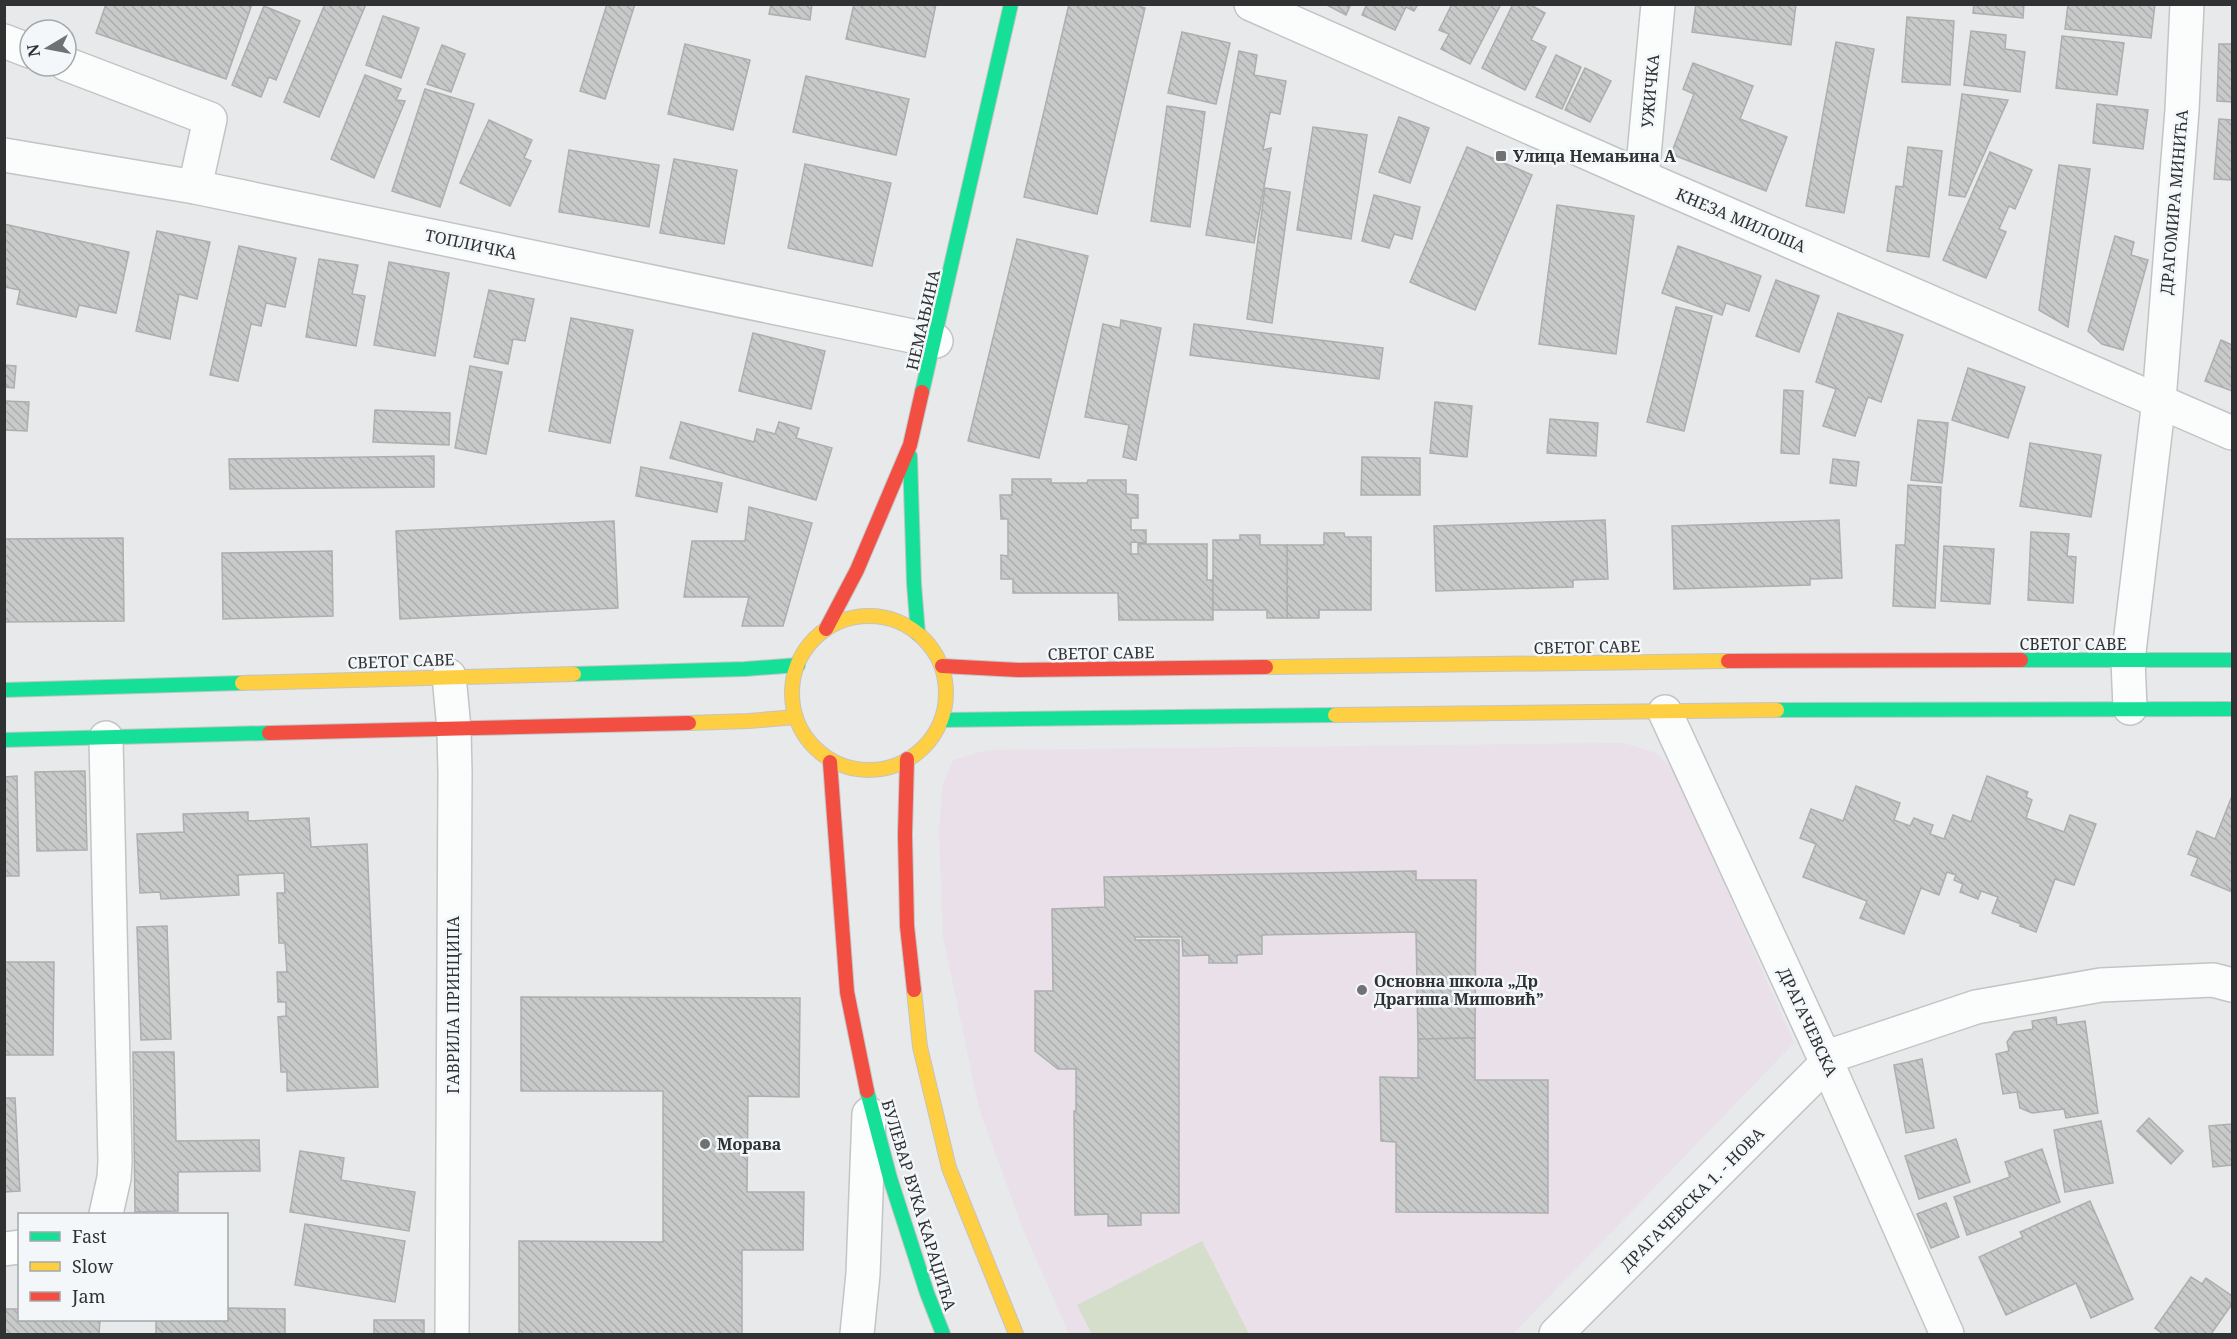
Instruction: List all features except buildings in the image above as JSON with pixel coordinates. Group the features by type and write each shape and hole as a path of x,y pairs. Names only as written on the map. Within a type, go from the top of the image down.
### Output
{"main road":[{"name":"НЕМАЊИНА","path":"826,629 857,570 910,445 936,341 1011,4"},
{"path":"910,445 914,584 918,633"},
{"path":"873,616 897,621 918,633 933,649 942,666 947,691 943,720 933,738 908,759 892,767 867,771 830,762 804,735 796,717 793,688 802,652 826,629 848,619 873,616"},
{"name":"СВЕТОГ САВЕ","path":"942,666 1019,670 1752,661 2232,660"},
{"name":"СВЕТОГ САВЕ","path":"4,690 745,669 798,665"},
{"path":"943,720 2130,708 2232,709"},
{"path":"4,740 749,721 796,717"},
{"path":"908,759 905,835 907,926 920,1047 949,1168 1016,1335"},
{"name":"БУЛЕВАР ВУКА КАРАЏИЋА","path":"830,762 847,992 869,1103 890,1178 943,1335"}],"street":[{"name":"КНЕЗА МИЛОША","path":"1251,4 1642,177 2232,432"},
{"name":"УЖИЧКА","path":"1642,177 1658,4"},
{"name":"ДРАГОМИРА МИНИЋА","path":"2130,708 2128,660 2159,400 2182,110 2187,4"},
{"path":"78,69 210,119 195,187"},
{"name":"ТОПЛИЧКА","path":"4,155 195,187 936,341"},
{"name":"ГАВРИЛА ПРИНЦИПА","path":"449,676 454,729 452,1335"},
{"name":"ДРАГАЧЕВСКА","path":"1665,712 1827,1063 1947,1335"},
{"path":"106,738 116,1161 106,1213"},
{"name":"ДРАГАЧЕВСКА 1. - НОВА","path":"1557,1335 1839,1053 1976,1006 2101,985 2213,980 2232,985"},
{"path":"857,1335 863,1274 869,1103"}],"shaded area":[{"name":"Основна школа „Др Драгиша Мишовић”","path":"1624,743 1656,753 1675,772 1794,1043 1513,1334 1069,1334 1023,1229 979,1108 943,936 939,830 943,784 953,760 987,750"}],"green space":[{"path":"1202,1241 1249,1334 1092,1334 1077,1305"}],"traffic: fast":[{"path":"922,392 1011,4"},
{"path":"910,456 918,634"},
{"path":"2021,660 2232,660"},
{"path":"574,674 745,669 798,665"},
{"path":"4,690 242,683"},
{"path":"1777,710 2232,709"},
{"path":"943,720 1335,715"},
{"path":"4,740 269,733"},
{"path":"867,1091 890,1178 927,1293 943,1334"}],"traffic: slow":[{"path":"869,616 898,622 912,629 923,639 933,650 940,664 946,693 940,722 933,736 923,747 912,757 898,764 869,770 840,764 826,757 815,747 805,736 798,722 792,693 798,664 805,650 815,639 826,629 840,622 869,616"},
{"path":"1266,667 1728,661"},
{"path":"242,683 574,674"},
{"path":"1335,715 1777,710"},
{"path":"689,723 796,717"},
{"path":"914,990 920,1047 949,1168 1016,1334"}],"traffic: jam":[{"path":"826,629 857,570 910,445 922,392"},
{"path":"1728,661 2021,660"},
{"path":"942,666 1019,670 1266,667"},
{"path":"269,733 689,723"},
{"path":"907,759 905,835 907,926 914,990"},
{"path":"830,762 847,992 867,1091"}],"place":[{"name":"Улица Немањина А","path":"1501,156"},
{"name":"Основна школа „Др Драгиша Мишовић”","path":"1362,990"},
{"name":"Морава","path":"705,1144"}]}
